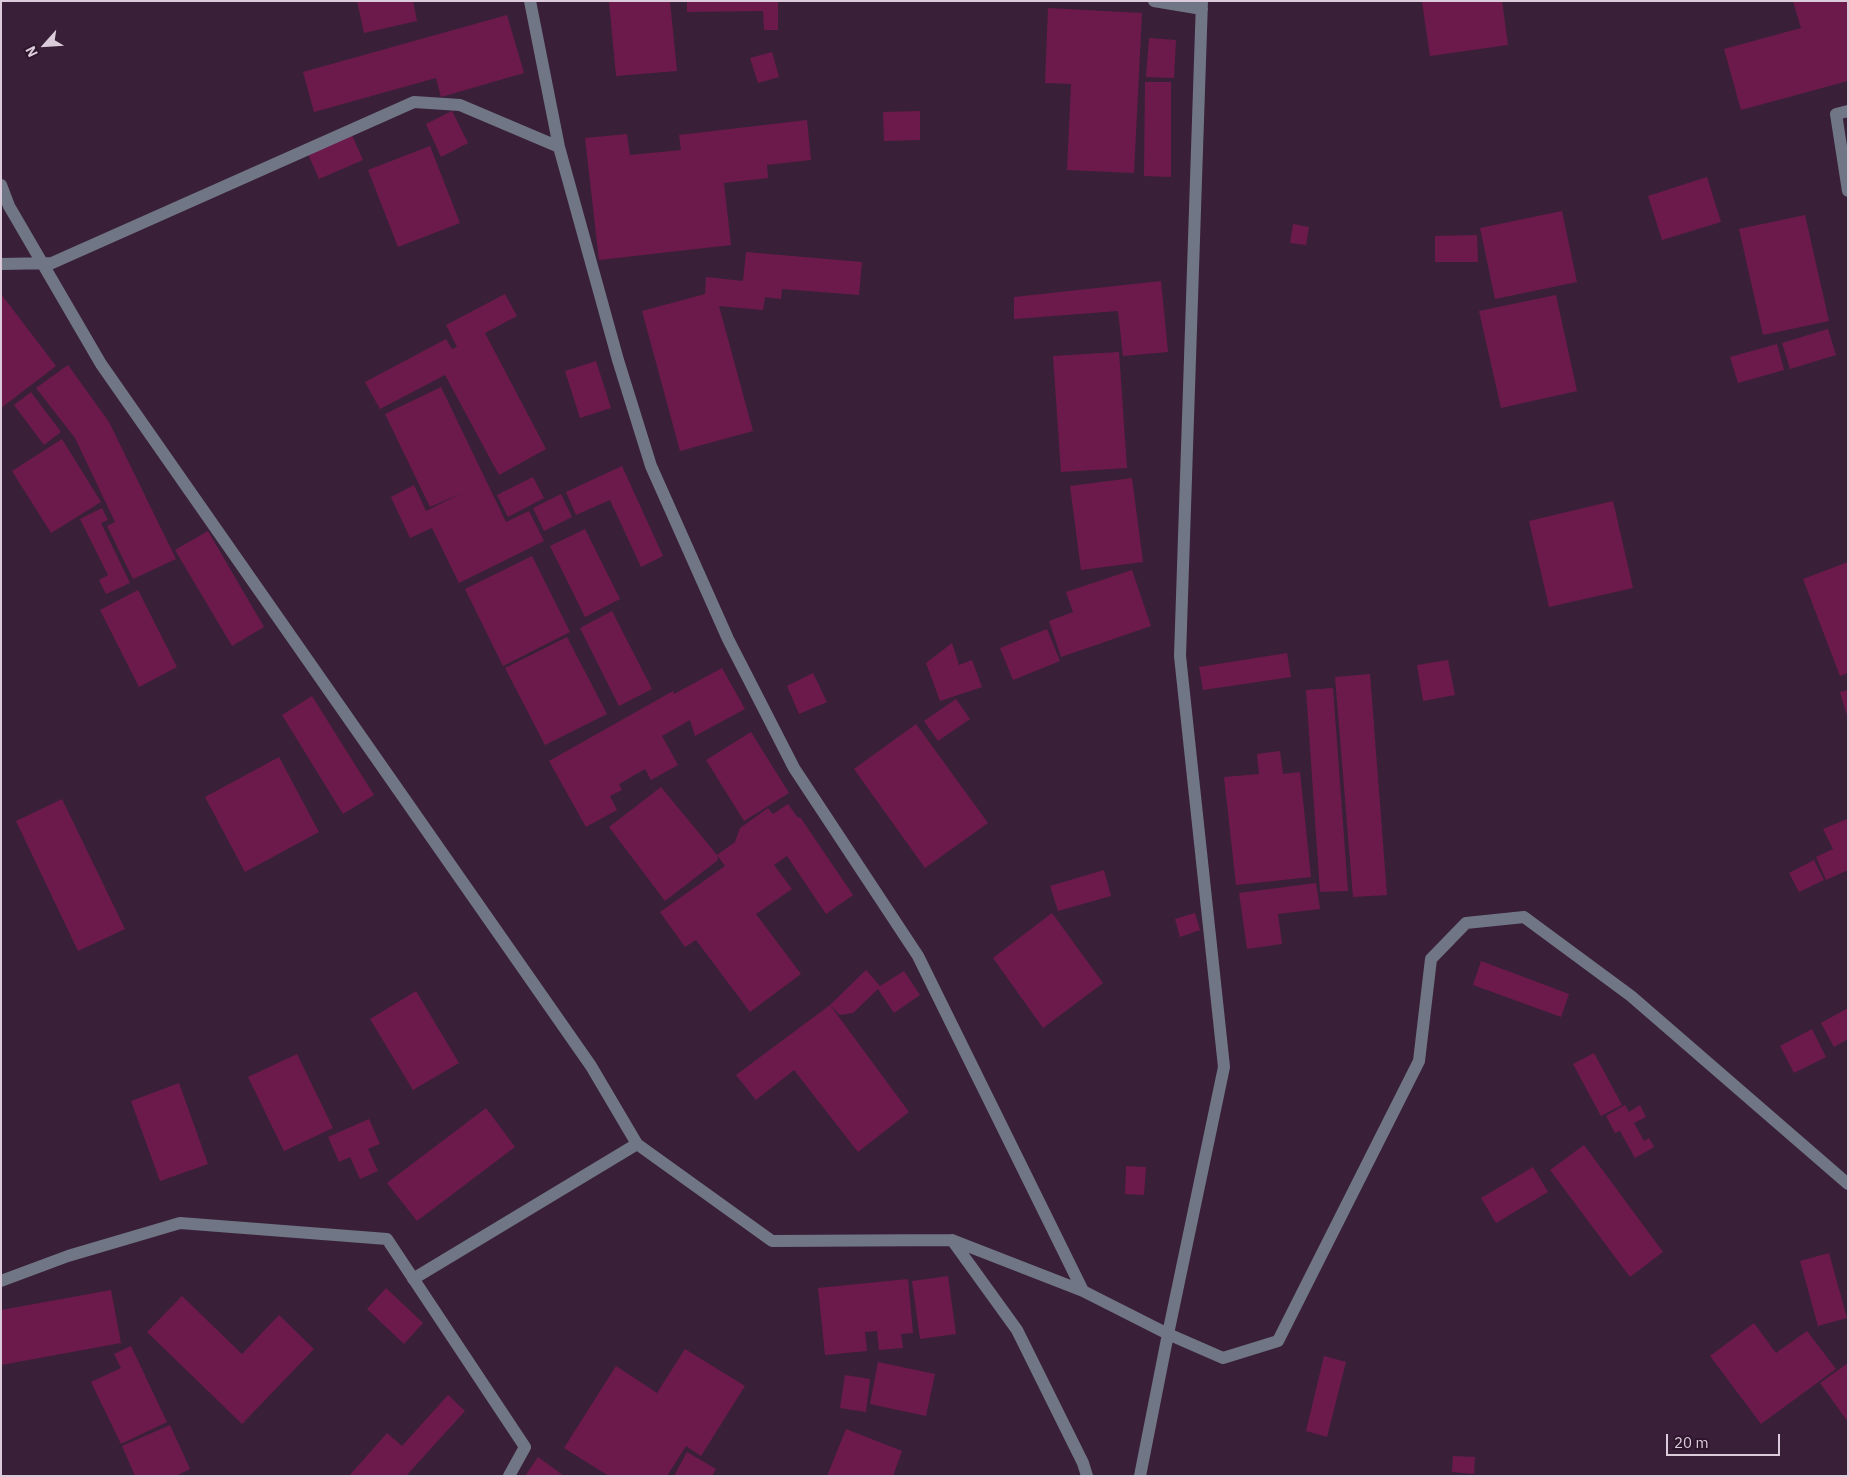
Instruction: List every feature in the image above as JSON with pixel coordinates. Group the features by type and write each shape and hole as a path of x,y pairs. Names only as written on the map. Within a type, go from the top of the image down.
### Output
{"street":[{"path":"530,1 559,147 618,360 650,466 728,639 794,768 918,956 1083,1291"},
{"path":"1140,1476 1224,1067 1180,656 1202,5 1154,1"},
{"path":"1,264 52,263 414,102 460,105 559,147"},
{"path":"1848,111 1836,114 1848,191"},
{"path":"1,185 9,206 101,364 591,1066 637,1144 772,1241 952,1240 1083,1291 1168,1334 1223,1358 1278,1340 1419,1061 1431,959 1466,923 1524,917 1631,996 1848,1184"},
{"path":"413,1279 637,1144"},
{"path":"1,1281 68,1256 180,1223 387,1239 525,1447 510,1476"},
{"path":"952,1240 1017,1330 1083,1463 1087,1476"}],"building":[{"path":"357,1 413,1 417,21 364,33"},
{"path":"609,1 670,1 677,71 616,76"},
{"path":"687,1 778,1 778,30 764,30 763,11 687,12"},
{"path":"1502,1 1508,45 1430,56 1422,2"},
{"path":"1793,1 1848,1 1848,81 1741,110 1724,49 1801,28"},
{"path":"1048,8 1142,13 1134,173 1067,170 1071,84 1045,83"},
{"path":"507,15 524,73 441,97 436,78 314,112 303,72"},
{"path":"1149,38 1176,40 1174,78 1146,77"},
{"path":"772,52 779,77 758,83 750,58"},
{"path":"1145,82 1171,82 1171,177 1144,176"},
{"path":"452,111 468,143 441,157 426,124"},
{"path":"920,111 920,140 884,141 883,112"},
{"path":"807,120 811,160 767,165 768,178 724,183 731,245 599,260 585,138 627,134 630,155 681,150 679,135"},
{"path":"352,135 363,160 319,179 308,154"},
{"path":"430,146 460,223 398,247 368,170"},
{"path":"1707,177 1721,222 1662,240 1648,196"},
{"path":"1562,211 1577,282 1495,299 1480,228"},
{"path":"1805,215 1829,321 1763,335 1739,229"},
{"path":"1293,224 1309,227 1306,245 1290,243"},
{"path":"1477,235 1478,262 1435,262 1435,236"},
{"path":"746,252 862,262 859,295 782,289 781,299 765,297 763,310 719,306 753,431 680,451 642,311 705,294 706,277 743,281"},
{"path":"1161,281 1168,352 1123,356 1118,311 1014,319 1014,297"},
{"path":"1,294 56,366 1,408"},
{"path":"505,294 517,316 485,333 546,449 499,475 445,375 380,409 365,382 446,339 452,349 457,347 446,325"},
{"path":"1556,295 1577,391 1501,408 1479,311"},
{"path":"1828,329 1836,355 1790,369 1782,343"},
{"path":"1777,344 1784,370 1738,383 1730,357"},
{"path":"1119,352 1127,468 1061,472 1053,356"},
{"path":"596,361 611,408 580,418 565,371"},
{"path":"68,365 109,422 176,559 133,579 107,526 115,522 75,438 36,388"},
{"path":"441,387 506,522 529,511 544,541 459,583 432,528 410,538 391,497 414,485 426,511 462,493 430,507 385,414"},
{"path":"31,392 61,432 44,445 14,405"},
{"path":"62,439 101,502 51,533 12,471"},
{"path":"622,466 663,556 641,567 610,500 576,515 566,492"},
{"path":"533,477 544,498 508,517 497,495"},
{"path":"1132,478 1143,562 1081,570 1070,486"},
{"path":"561,494 572,517 544,531 533,508"},
{"path":"1613,501 1633,588 1549,607 1529,521"},
{"path":"102,508 108,520 101,523 130,583 106,594 99,580 108,575 80,519"},
{"path":"585,529 620,599 585,617 550,546"},
{"path":"208,531 264,627 232,646 175,550"},
{"path":"532,556 570,632 503,666 465,589"},
{"path":"1848,562 1848,673 1840,676 1803,579"},
{"path":"1132,570 1151,626 1061,657 1049,621 1073,612 1066,592"},
{"path":"138,590 177,667 139,687 100,610"},
{"path":"612,611 652,689 619,706 580,628"},
{"path":"1047,629 1060,661 1013,680 1000,648"},
{"path":"567,637 607,714 545,745 505,668"},
{"path":"952,643 959,665 972,660 982,687 940,701 926,663"},
{"path":"1287,653 1291,677 1203,690 1199,667"},
{"path":"1448,660 1455,695 1423,701 1417,665"},
{"path":"722,668 745,709 695,736 690,720 662,736 678,765 651,780 645,769 619,784 622,790 610,796 617,810 586,827 549,761 673,691 674,694"},
{"path":"813,673 827,702 799,714 787,686"},
{"path":"1370,674 1387,895 1353,897 1335,677"},
{"path":"1333,688 1348,891 1320,892 1306,690"},
{"path":"1848,690 1848,716 1847,716 1840,692"},
{"path":"312,696 374,795 343,814 282,715"},
{"path":"956,699 970,719 938,741 924,721"},
{"path":"916,724 988,823 925,868 854,769"},
{"path":"751,732 789,793 744,821 706,760"},
{"path":"1280,751 1283,774 1300,772 1311,877 1236,885 1224,777 1259,774 1257,754"},
{"path":"279,757 319,832 245,872 205,797"},
{"path":"661,787 717,855 718,860 665,901 609,827"},
{"path":"62,799 125,929 78,951 16,821"},
{"path":"788,804 798,818 800,817 853,895 826,914 787,856 774,865 792,889 756,914 801,974 750,1012 696,940 685,947 660,912 725,866 717,855 735,842 740,828 768,808 773,814"},
{"path":"1847,819 1848,870 1826,880 1816,857 1833,849 1823,829"},
{"path":"1814,860 1824,880 1799,892 1789,873"},
{"path":"1104,870 1111,896 1058,911 1050,886"},
{"path":"1316,883 1320,909 1278,914 1282,944 1247,949 1239,893"},
{"path":"1052,913 1103,983 1043,1028 993,958"},
{"path":"1195,913 1200,930 1180,937 1175,919"},
{"path":"1481,961 1569,994 1561,1017 1473,985"},
{"path":"866,970 880,986 904,971 920,995 894,1013 878,989 853,1013 840,1015 830,1005"},
{"path":"416,991 459,1063 413,1090 370,1019"},
{"path":"830,1005 909,1112 858,1152 794,1070 756,1100 736,1075"},
{"path":"1848,1008 1848,1039 1834,1047 1821,1023"},
{"path":"1812,1029 1826,1057 1794,1073 1780,1046"},
{"path":"1594,1053 1622,1105 1601,1116 1573,1064"},
{"path":"297,1054 333,1128 284,1151 248,1077"},
{"path":"179,1083 208,1164 160,1181 131,1101"},
{"path":"1625,1105 1629,1112 1640,1105 1646,1117 1634,1123 1644,1141 1649,1138 1654,1147 1635,1158 1620,1131 1615,1133 1606,1116"},
{"path":"486,1108 515,1147 417,1221 387,1183"},
{"path":"369,1119 380,1144 368,1149 378,1171 360,1179 350,1157 339,1162 328,1137"},
{"path":"1584,1145 1663,1252 1630,1277 1550,1170"},
{"path":"1126,1166 1146,1167 1144,1195 1125,1194"},
{"path":"1533,1167 1548,1192 1496,1223 1481,1198"},
{"path":"1829,1253 1847,1318 1818,1326 1800,1261"},
{"path":"948,1276 956,1334 920,1339 912,1281"},
{"path":"908,1279 913,1333 901,1334 903,1348 879,1350 877,1331 865,1332 867,1351 825,1355 818,1288"},
{"path":"386,1288 423,1323 404,1344 367,1309"},
{"path":"111,1290 121,1343 1,1365 1,1310"},
{"path":"182,1296 242,1354 279,1315 314,1349 242,1424 147,1332"},
{"path":"1754,1323 1776,1353 1807,1331 1836,1369 1761,1424 1710,1356"},
{"path":"131,1346 167,1422 121,1444 91,1382 121,1368 114,1354"},
{"path":"685,1349 745,1386 701,1456 686,1446 667,1476 609,1476 564,1448 616,1366 657,1393"},
{"path":"1324,1356 1346,1362 1327,1437 1306,1431"},
{"path":"878,1362 935,1374 926,1416 870,1404"},
{"path":"1848,1363 1847,1385 1848,1422 1820,1383"},
{"path":"845,1375 870,1379 866,1412 840,1408"},
{"path":"448,1395 465,1411 406,1476 349,1476 387,1433 402,1446"},
{"path":"170,1425 190,1469 176,1476 135,1476 122,1446"},
{"path":"846,1429 902,1451 893,1476 827,1476"},
{"path":"687,1452 716,1469 712,1476 674,1476"},
{"path":"1453,1456 1475,1457 1474,1474 1452,1472"},
{"path":"538,1457 564,1476 525,1476"}]}
